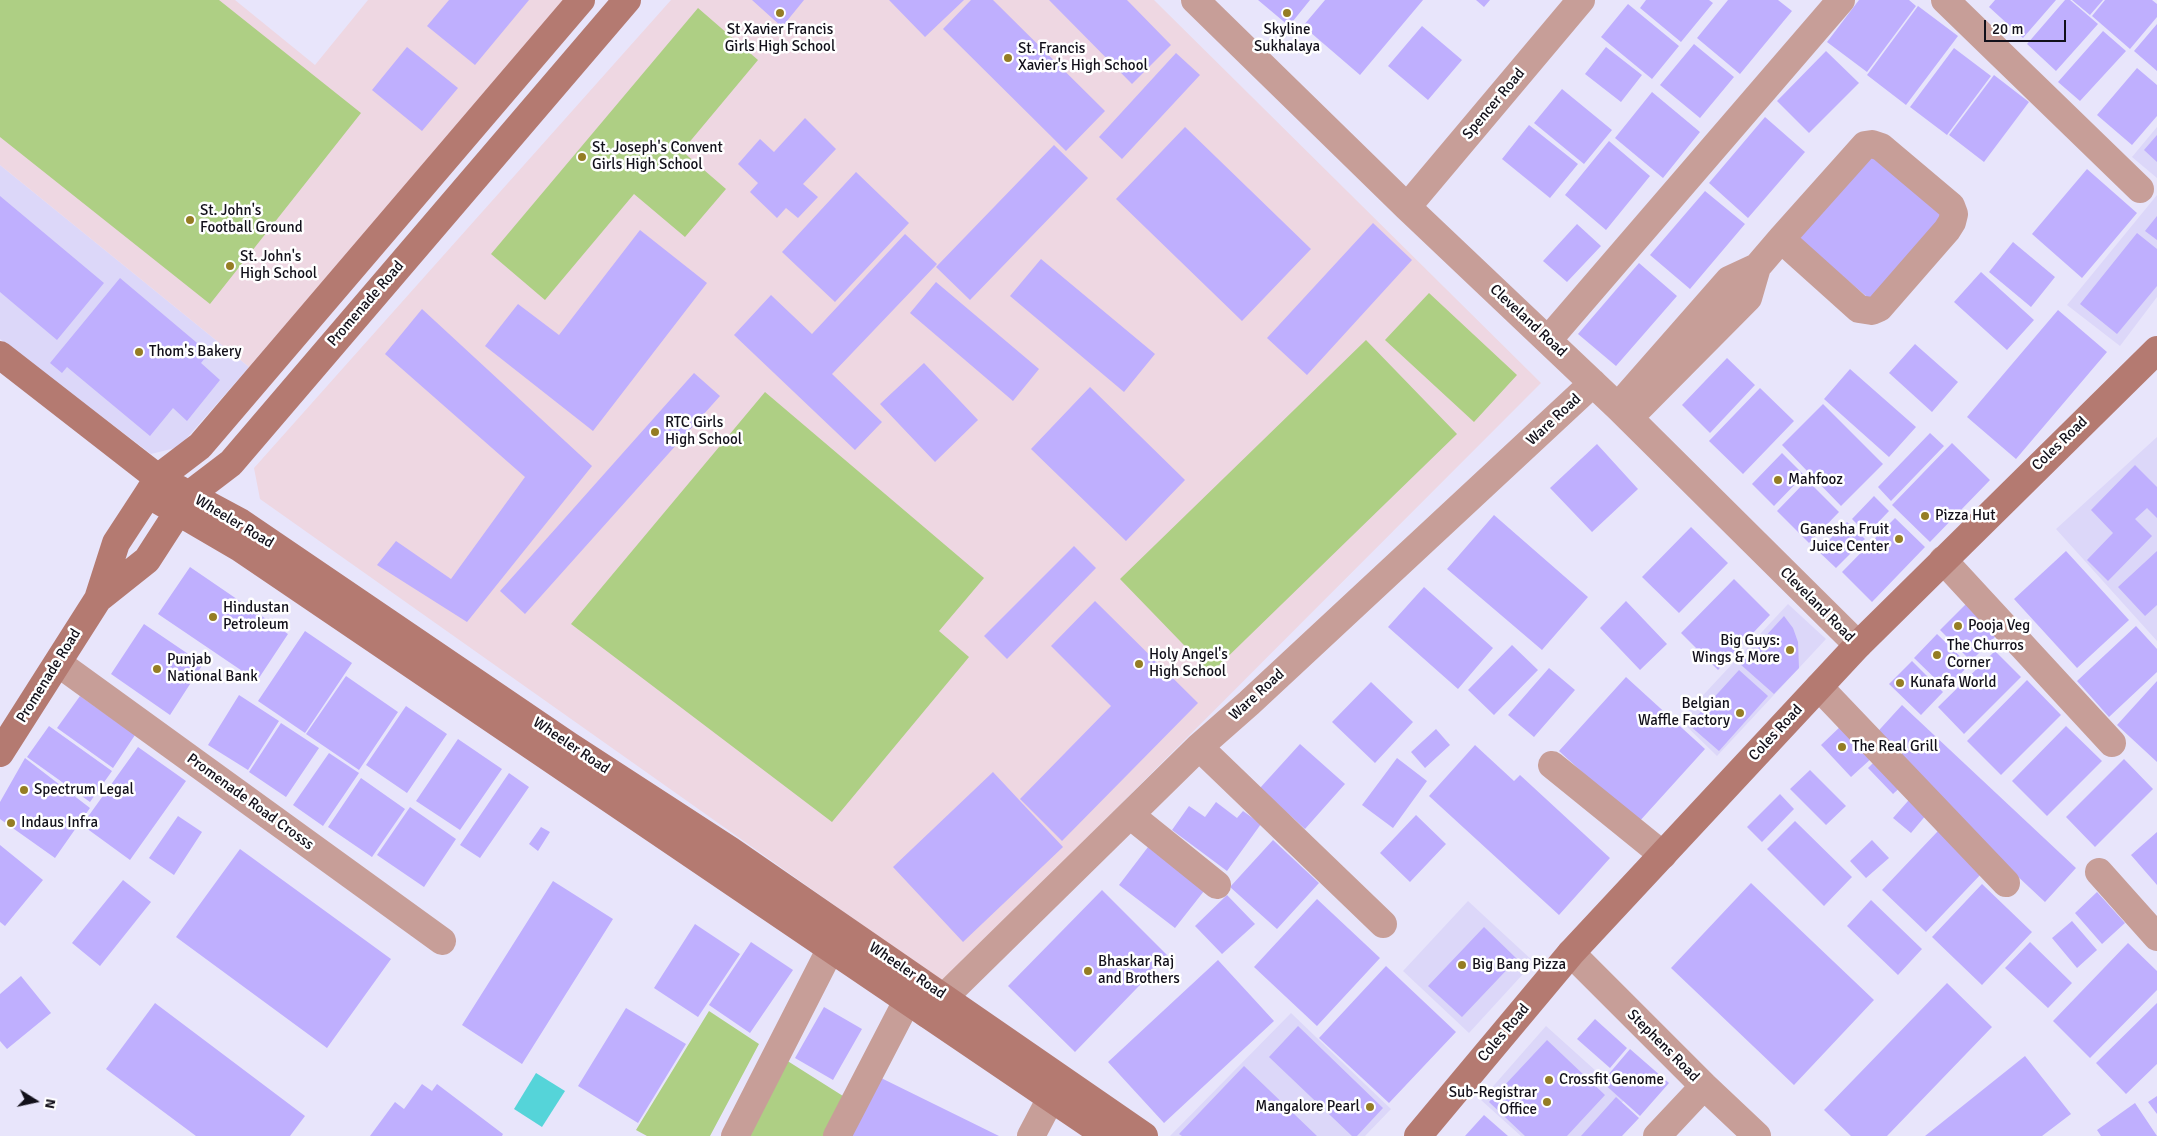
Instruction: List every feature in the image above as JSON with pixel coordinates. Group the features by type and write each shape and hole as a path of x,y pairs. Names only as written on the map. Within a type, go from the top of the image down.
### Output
{"main road":[{"name":"Promenade Road","path":"0,753 98,599 116,543 153,486 200,446 581,0"},
{"name":"Promenade Road","path":"98,599 147,560 184,503 231,462 627,0"},
{"name":"Coles Road","path":"1418,1136 1571,954 1858,645 2157,350"},
{"name":"Wheeler Road","path":"0,355 153,486"},
{"name":"Wheeler Road","path":"0,378 153,486 184,503 240,522 568,745 731,850 926,1004 1052,1098 1107,1136"},
{"name":"Wheeler Road","path":"184,503 240,548 831,948 877,965 926,1004 1144,1136"}],"street":[{"name":"Cleveland Road","path":"1195,0 1407,207 1593,383 1858,645"},
{"name":"Spencer Road","path":"1407,207 1581,0"},
{"path":"1548,340 1841,0"},
{"path":"1945,0 2140,189"},
{"path":"1623,413 1729,280 1757,267 1781,239 1865,146 1872,144 1881,147 1951,206 1954,214 1947,230 1879,308 1872,311 1859,309 1781,239"},
{"name":"Ware Road","path":"838,1136 926,1004 1130,815 1199,747 1249,704 1593,383"},
{"path":"1943,560 2112,743"},
{"name":"Promenade Road Crosss","path":"58,662 442,941"},
{"path":"1819,687 2006,882"},
{"path":"1199,747 1383,924"},
{"path":"1552,765 1663,855"},
{"path":"1130,815 1217,885"},
{"path":"2099,872 2157,937"},
{"path":"735,1136 831,948"},
{"name":"Stephens Road","path":"1571,954 1757,1136"},
{"path":"1657,1136 1704,1086"},
{"path":"1030,1136 1052,1098"}],"shaded area":[{"name":"St. John's High School","path":"0,0 235,0 315,65 368,0 566,0 249,367 0,165"},
{"name":"St. John's Football Ground","path":"0,0 219,0 361,113 210,304 0,137"},
{"path":"671,0 1154,0 1541,383 943,982 260,499 254,468"},
{"path":"698,8 758,60 682,151 726,189 685,237 634,194 545,300 491,254"},
{"path":"2157,127 2157,178 2132,157"},
{"path":"0,165 249,367 179,447 151,454 0,339"},
{"path":"2157,195 2157,297 2120,346 2067,305"},
{"path":"1429,293 1517,375 1474,422 1385,340"},
{"path":"1366,340 1457,434 1211,673 1120,579"},
{"path":"765,392 984,578 939,631 969,657 832,822 571,624"},
{"path":"2157,437 2157,641 2056,529"},
{"path":"1788,604 1826,639 1717,756 1680,720"},
{"path":"1468,901 1534,962 1469,1033 1403,971"},
{"path":"709,1011 759,1044 710,1136 647,1136 636,1130"},
{"path":"1291,1013 1391,1109 1365,1136 1170,1136"},
{"path":"1546,1026 1626,1098 1592,1136 1521,1136 1481,1100"},
{"path":"786,1060 843,1096 824,1136 746,1136"},
{"path":"536,1073 565,1091 542,1127 514,1109"}],"building":[{"path":"449,0 529,0 475,65 427,26"},
{"name":"St Xavier Francis Girls High School","path":"752,0 804,0 782,27"},
{"path":"889,0 964,0 925,37"},
{"path":"971,0 993,0 1105,111 1066,151 943,29"},
{"path":"1049,0 1127,0 1171,45 1132,84"},
{"name":"Skyline Sukhalaya","path":"1258,0 1310,0 1289,26"},
{"path":"1325,0 1423,0 1360,75 1303,26"},
{"path":"1476,0 1490,0 1484,7"},
{"path":"1646,0 1709,0 1713,3 1681,42 1640,8"},
{"path":"1728,0 1778,0 1792,11 1740,74 1697,38"},
{"path":"1859,0 1909,0 1916,6 1867,72 1827,42"},
{"path":"1995,0 2056,0 2023,38 1989,7"},
{"path":"2065,0 2070,0 2098,24 2056,71 2027,44"},
{"path":"2072,0 2103,0 2090,15"},
{"path":"2105,0 2152,0 2157,4 2157,17 2130,49 2092,16"},
{"path":"1628,4 1679,46 1652,79 1601,37"},
{"path":"1918,6 1958,36 1906,105 1867,75"},
{"path":"2157,24 2157,71 2134,51"},
{"path":"1422,26 1462,60 1428,100 1388,66"},
{"path":"2103,31 2126,51 2080,101 2058,82"},
{"path":"1694,44 1734,77 1700,118 1660,85"},
{"path":"407,47 458,88 422,131 372,90"},
{"path":"1606,47 1642,75 1621,102 1585,74"},
{"path":"1954,48 1991,76 1947,135 1910,107"},
{"path":"1826,51 1859,83 1809,133 1777,101"},
{"path":"1176,53 1200,75 1122,159 1099,137"},
{"path":"2137,68 2157,85 2157,116 2132,145 2097,115"},
{"path":"1994,75 2029,102 1984,162 1949,135"},
{"path":"1562,89 1612,130 1584,164 1534,123"},
{"path":"1652,92 1700,132 1663,178 1615,138"},
{"path":"1765,117 1805,152 1748,218 1709,183"},
{"path":"805,118 836,149 803,184 818,197 798,218 786,208 777,218 750,192 758,183 738,164 760,139 774,152"},
{"path":"1529,125 1578,164 1550,198 1502,159"},
{"path":"1185,127 1311,249 1242,321 1116,199"},
{"path":"2157,135 2157,162 2144,150"},
{"path":"1609,141 1650,176 1606,230 1565,195"},
{"path":"1054,145 1088,178 970,300 936,267"},
{"path":"1873,151 1947,213 1873,302 1799,239"},
{"path":"2087,169 2137,213 2082,278 2032,234"},
{"path":"856,172 909,223 835,302 782,252"},
{"path":"1705,191 1745,224 1690,289 1650,255"},
{"path":"0,196 104,283 57,340 0,292"},
{"path":"2157,216 2157,240 2145,231"},
{"path":"1373,223 1412,260 1307,375 1267,338"},
{"path":"1577,224 1601,246 1567,282 1543,261"},
{"path":"640,230 707,283 593,431 485,346 518,304 559,335"},
{"path":"2137,233 2157,249 2157,286 2117,334 2080,304"},
{"path":"905,234 937,264 832,374 882,422 855,450 734,335 771,295 812,334"},
{"path":"2013,242 2055,277 2031,307 1989,272"},
{"path":"1041,259 1155,354 1124,392 1010,296"},
{"path":"1639,263 1677,296 1616,366 1578,334"},
{"path":"1981,272 2034,320 2007,350 1954,302"},
{"path":"120,278 209,353 201,363 220,380 187,421 173,408 150,436 67,367 62,373 50,363"},
{"path":"936,282 1039,369 1013,401 910,313"},
{"path":"422,309 592,466 467,622 377,565 396,541 451,579 525,477 385,354"},
{"path":"2058,310 2107,352 2016,459 1967,417"},
{"path":"1915,344 1958,382 1932,412 1889,373"},
{"path":"1727,358 1755,385 1710,433 1682,405"},
{"path":"924,363 978,420 935,462 880,404"},
{"path":"1850,369 1916,427 1889,457 1824,399"},
{"path":"694,373 720,396 525,614 500,591"},
{"path":"1090,387 1185,480 1126,541 1031,449"},
{"path":"1760,388 1794,421 1743,474 1709,441"},
{"path":"1823,404 1883,464 1841,506 1782,445"},
{"path":"1930,433 1944,446 1891,501 1878,487"},
{"path":"1952,443 1990,480 1930,542 1892,505"},
{"path":"1597,444 1638,489 1592,532 1550,488"},
{"name":"Mahfooz","path":"1782,453 1804,475 1774,506 1752,484"},
{"path":"2135,465 2157,487 2157,518 2147,508 2135,519 2152,536 2108,581 2087,560 2113,533 2091,510"},
{"path":"1807,480 1839,512 1809,543 1777,511"},
{"path":"1874,496 1889,511 1867,534 1852,519"},
{"path":"1494,515 1588,597 1542,650 1447,569"},
{"path":"1895,518 1925,547 1872,602 1842,572"},
{"path":"1847,522 1865,539 1836,568 1818,551"},
{"path":"1691,527 1728,563 1679,613 1642,577"},
{"path":"1074,546 1096,568 1007,659 984,636"},
{"path":"2066,551 2129,620 2077,668 2014,599"},
{"path":"2157,551 2157,605 2145,616 2118,587"},
{"path":"190,567 288,634 257,681 158,614"},
{"path":"1734,579 1770,615 1718,670 1681,633"},
{"path":"1424,587 1493,648 1458,689 1388,627"},
{"path":"1095,601 1198,703 1062,841 1020,799 1111,706 1051,646"},
{"path":"1626,601 1667,644 1640,670 1600,628"},
{"path":"1968,602 1999,633 1971,661 1940,630"},
{"path":"1784,616 1793,628 1798,642 1799,668 1774,694 1740,664"},
{"name":"Punjab National Bank","path":"144,624 203,664 170,715 111,674"},
{"path":"2136,626 2157,649 2157,672 2109,717 2077,681"},
{"path":"305,631 352,663 305,733 258,701"},
{"path":"1937,634 1969,665 1946,689 1914,658"},
{"path":"1512,645 1538,670 1494,715 1468,690"},
{"path":"1995,651 2021,677 1964,734 1938,707"},
{"path":"1912,661 1943,692 1921,715 1889,684"},
{"path":"1549,668 1575,690 1534,737 1508,715"},
{"path":"1739,670 1768,696 1719,751 1689,725"},
{"path":"346,676 398,712 359,770 306,734"},
{"path":"1626,677 1705,749 1638,823 1559,751"},
{"path":"2027,680 2061,715 2001,775 1967,741"},
{"path":"2157,681 2157,762 2117,725"},
{"path":"1371,682 1413,722 1375,763 1332,722"},
{"path":"239,695 279,721 248,770 208,745"},
{"path":"80,696 135,735 113,768 57,728"},
{"path":"1902,705 2076,868 2045,902 1871,739"},
{"path":"406,706 447,734 407,793 366,765"},
{"path":"281,723 319,748 286,797 249,772"},
{"path":"1843,724 1873,757 1851,777 1821,745"},
{"path":"49,726 112,771 90,802 27,757"},
{"path":"2066,726 2102,761 2047,816 2012,781"},
{"path":"1436,729 1450,745 1425,768 1411,752"},
{"path":"458,739 502,769 460,830 416,801"},
{"path":"1300,744 1345,784 1305,829 1260,788"},
{"path":"1475,745 1514,781 1520,775 1610,858 1559,915 1429,796"},
{"path":"138,747 186,781 130,860 82,825"},
{"path":"329,753 359,773 323,826 293,805"},
{"path":"1880,756 1905,783 1893,794 1868,768"},
{"path":"25,758 90,808 55,858 0,819 0,802"},
{"path":"1397,758 1427,781 1393,828 1362,805"},
{"path":"2124,759 2153,789 2095,847 2066,817"},
{"path":"1810,770 1846,806 1826,825 1790,789"},
{"path":"993,772 1063,847 963,942 893,867"},
{"path":"509,773 529,787 480,858 460,845"},
{"path":"361,778 405,809 372,857 328,827"},
{"path":"1915,793 1932,808 1911,833 1893,818"},
{"path":"1780,794 1794,809 1762,842 1747,827"},
{"path":"1216,802 1237,818 1243,811 1261,824 1227,871 1172,830 1189,806 1205,817"},
{"path":"410,807 456,839 424,887 377,855"},
{"path":"1416,815 1446,844 1410,882 1380,853"},
{"path":"178,816 202,832 174,875 149,858"},
{"path":"1795,821 1852,877 1824,906 1767,849"},
{"path":"541,827 550,832 538,851 529,844"},
{"path":"1938,831 1982,873 1926,932 1882,890"},
{"path":"2157,832 2157,885 2131,855"},
{"path":"1273,840 1319,883 1277,929 1230,887"},
{"path":"1872,840 1889,858 1866,878 1850,861"},
{"path":"0,845 43,880 5,926 0,922"},
{"path":"1148,847 1204,891 1175,928 1119,885"},
{"path":"240,849 391,959 327,1048 176,937"},
{"path":"123,880 151,902 100,966 72,943"},
{"path":"553,881 613,919 522,1064 462,1025"},
{"path":"1751,883 1874,1000 1794,1085 1671,968"},
{"path":"1982,884 2032,932 1982,985 1932,937"},
{"name":"Bhaskar Raj and Brothers","path":"1102,890 1168,956 1075,1052 1008,986"},
{"path":"2097,892 2125,923 2102,944 2075,913"},
{"path":"1227,895 1255,924 1222,954 1195,926"},
{"path":"1317,899 1380,958 1317,1026 1254,967"},
{"path":"1871,900 1922,949 1898,975 1847,926"},
{"path":"2072,921 2097,950 2077,968 2052,938"},
{"path":"695,924 740,954 698,1017 654,988"},
{"path":"1484,927 1517,959 1462,1017 1428,986"},
{"path":"751,942 793,970 750,1033 709,1005"},
{"path":"2030,942 2072,983 2048,1008 2005,968"},
{"path":"2128,943 2157,971 2157,990 2090,1058 2053,1021"},
{"path":"1218,960 1274,1021 1164,1123 1108,1062"},
{"path":"1386,966 1456,1032 1389,1103 1319,1038"},
{"path":"21,976 51,1013 7,1049 0,1041 0,994"},
{"path":"1947,983 1992,1027 1887,1136 1851,1136 1824,1110"},
{"path":"155,1003 305,1116 290,1136 196,1136 106,1069"},
{"path":"2157,1003 2157,1064 2126,1094 2096,1063"},
{"path":"824,1007 862,1029 833,1080 795,1058"},
{"path":"626,1008 686,1044 638,1123 578,1086"},
{"path":"1595,1019 1627,1048 1610,1068 1577,1039"},
{"path":"1298,1026 1383,1108 1357,1136 1352,1136 1269,1057"},
{"path":"1547,1040 1605,1095 1567,1136 1525,1136 1489,1102"},
{"path":"1630,1049 1669,1083 1640,1116 1602,1082"},
{"path":"2025,1056 2071,1114 2042,1136 1925,1136"},
{"path":"1244,1066 1317,1136 1182,1136 1179,1134"},
{"path":"875,1075 999,1136 845,1136"},
{"path":"422,1084 432,1091 437,1084 503,1134 502,1136 370,1136 395,1102 404,1109"},
{"path":"2157,1096 2157,1114 2148,1102"},
{"path":"1616,1097 1639,1118 1622,1136 1581,1136"},
{"path":"2135,1103 2157,1136 2101,1136 2097,1130"},
{"path":"1484,1115 1508,1136 1465,1136"}],"place":[{"name":"St Xavier Francis Girls High School","path":"780,13"},
{"name":"Skyline Sukhalaya","path":"1287,13"},
{"name":"St. Francis Xavier's High School","path":"1008,58"},
{"name":"St. Joseph's Convent Girls High School","path":"582,157"},
{"name":"St. John's Football Ground","path":"190,220"},
{"name":"St. John's High School","path":"230,266"},
{"name":"Thom's Bakery","path":"139,352"},
{"name":"RTC Girls High School","path":"655,432"},
{"name":"Mahfooz","path":"1778,480"},
{"name":"Pizza Hut","path":"1925,516"},
{"name":"Ganesha Fruit Juice Center","path":"1899,539"},
{"name":"Hindustan Petroleum","path":"213,617"},
{"name":"Pooja Veg","path":"1958,626"},
{"name":"Big Guys: Wings & More","path":"1790,650"},
{"name":"The Churros Corner","path":"1937,655"},
{"name":"Holy Angel's High School","path":"1139,664"},
{"name":"Punjab National Bank","path":"157,669"},
{"name":"Kunafa World","path":"1900,683"},
{"name":"Belgian Waffle Factory","path":"1740,713"},
{"name":"The Real Grill","path":"1842,747"},
{"name":"Spectrum Legal","path":"24,790"},
{"name":"Indaus Infra","path":"11,823"},
{"name":"Big Bang Pizza","path":"1462,965"},
{"name":"Bhaskar Raj and Brothers","path":"1088,971"},
{"name":"Crossfit Genome","path":"1549,1080"},
{"name":"Sub-Registrar Office","path":"1547,1102"},
{"name":"Mangalore Pearl","path":"1370,1107"}]}
